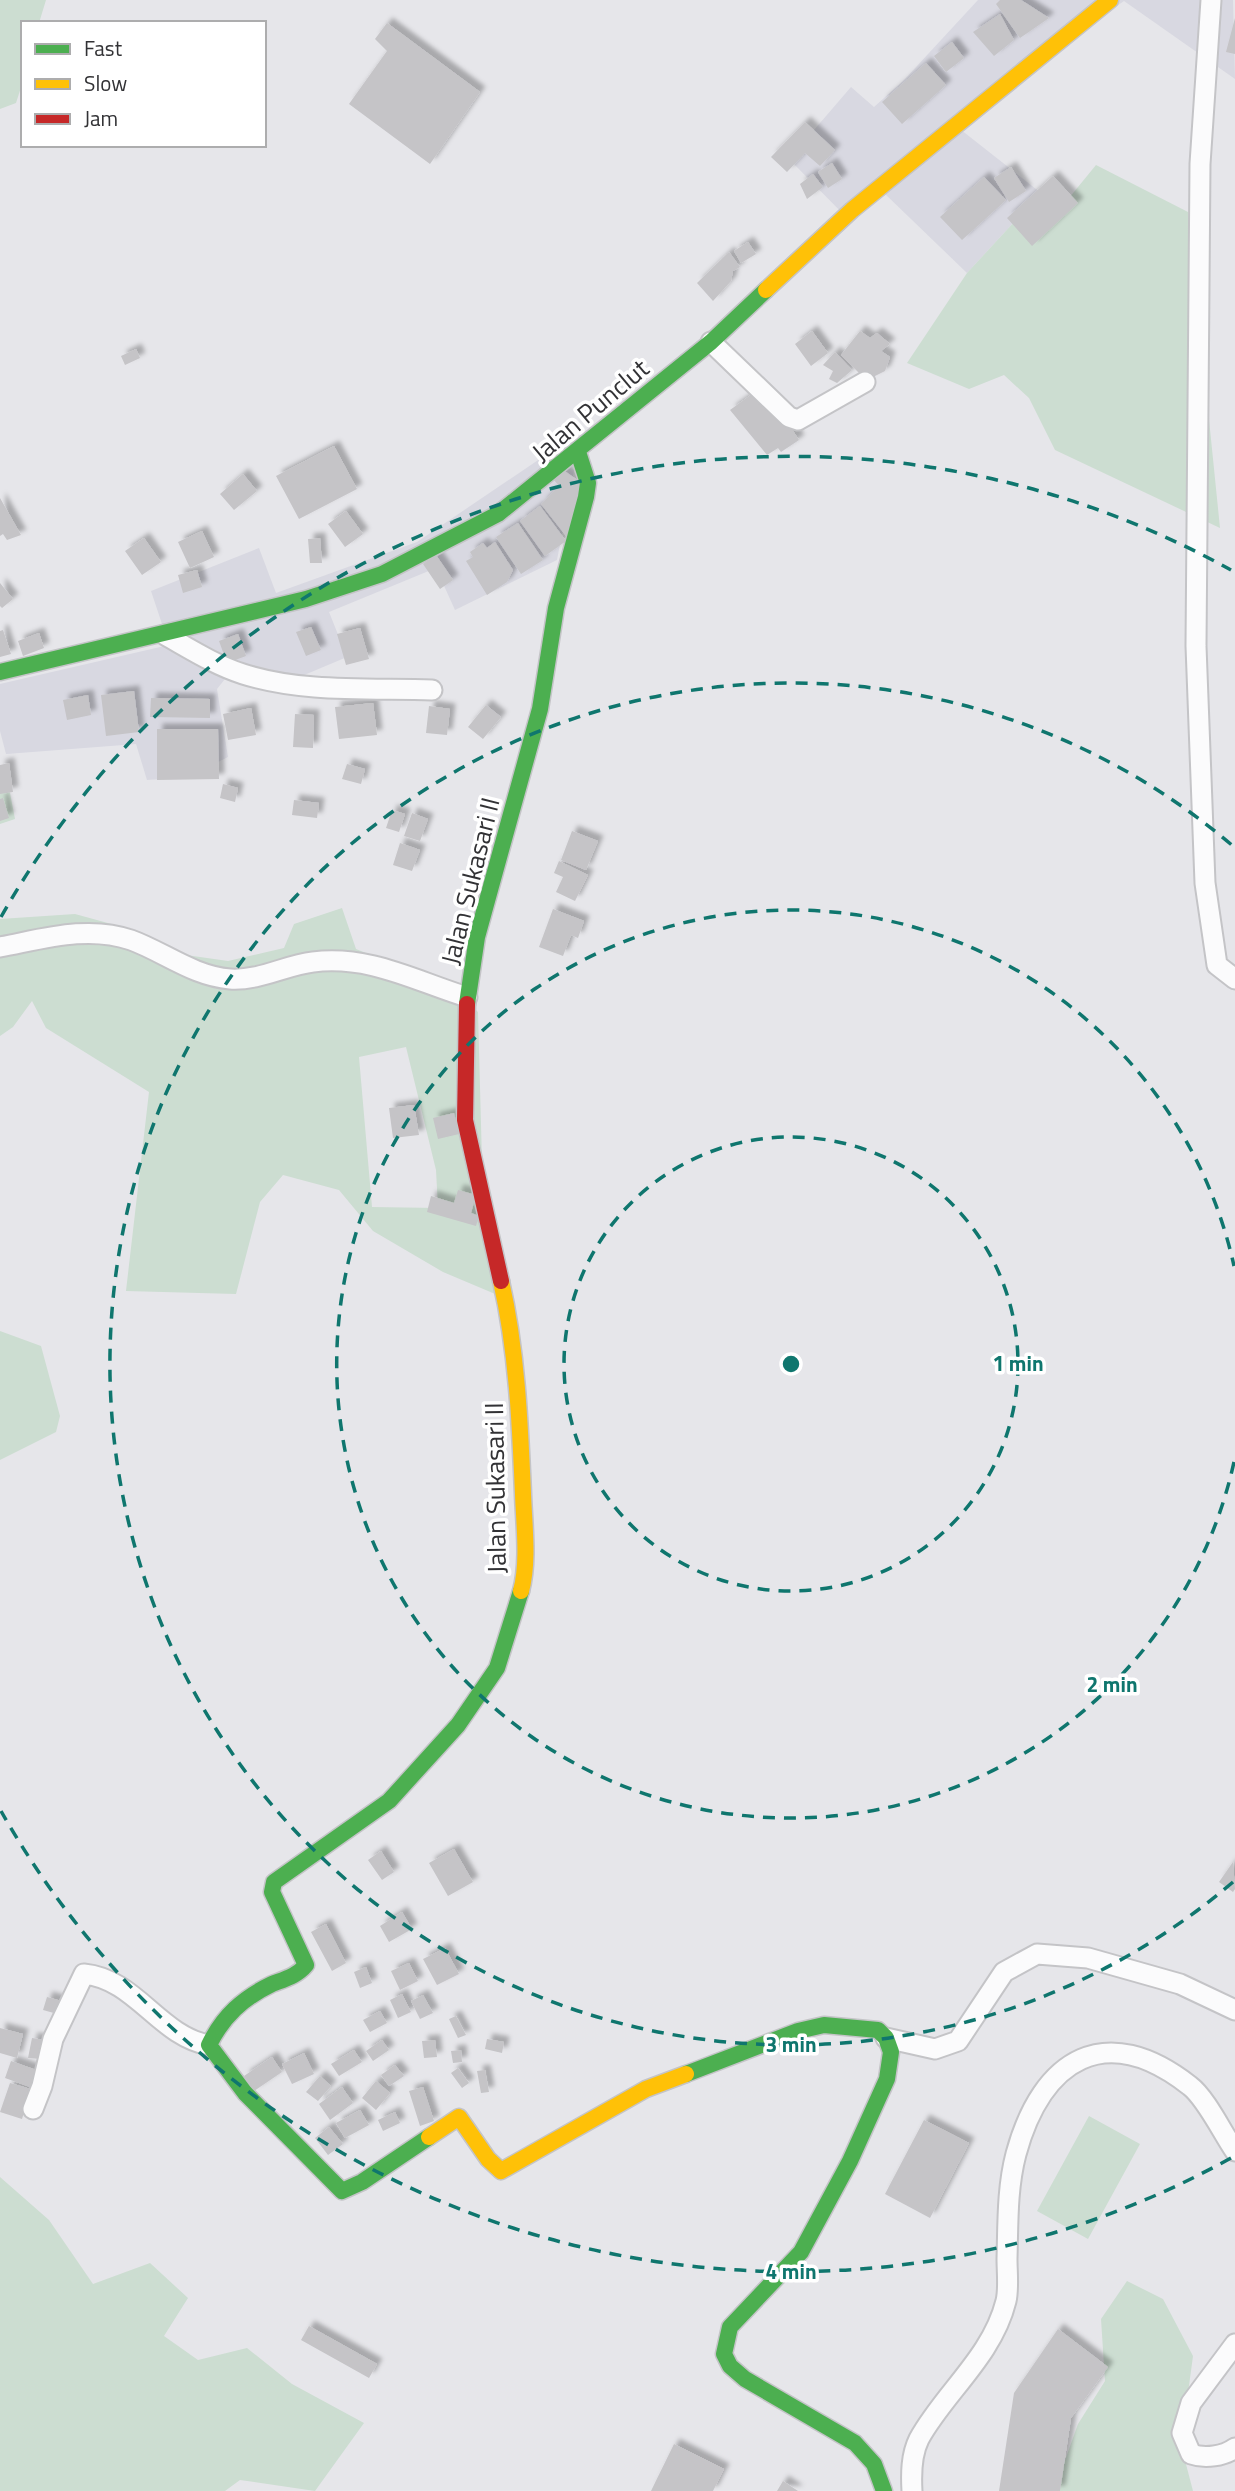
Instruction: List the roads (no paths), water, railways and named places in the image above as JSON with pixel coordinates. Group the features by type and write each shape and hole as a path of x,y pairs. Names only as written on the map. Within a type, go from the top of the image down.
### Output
{"street":[{"name":"Jalan Punclut","path":"0,671 165,635 306,599 382,574 498,514 711,342 852,210 1110,0"},
{"path":"1211,0 1206,39 1200,164 1196,646 1205,883 1217,965 1235,979"},
{"path":"711,342 789,417 798,420 865,382"},
{"name":"Jalan Sukasari II","path":"209,2045 214,2032 234,2007 270,1984 302,1972 306,1965 272,1892 274,1882 280,1875 389,1801 458,1725 497,1668 522,1586 524,1525 519,1411 510,1321 465,1120 467,997 477,937 508,834 540,709 556,607 586,497 587,483 578,452"},
{"path":"165,635 214,662 244,674 282,682 432,690"},
{"path":"0,947 81,932 130,940 185,967 230,979 272,973 312,962 351,960 390,968 428,985 467,997"},
{"path":"886,2038 936,2049 958,2041 1004,1972 1037,1954 1088,1958 1180,1983 1235,2010"},
{"path":"33,2109 42,2086 52,2039 84,1974 97,1975 127,1990 178,2034 189,2041 209,2045 245,2094 342,2191 362,2182 459,2117 469,2125 487,2162 501,2171 646,2089 798,2031 824,2025 878,2030 886,2038 891,2052 887,2078 850,2161 801,2252 730,2327 724,2354 730,2366 745,2379 855,2443 874,2465 884,2491"},
{"path":"912,2491 911,2471 918,2440 989,2342 1007,2300 1008,2195 1016,2155 1027,2120 1058,2072 1081,2059 1112,2051 1136,2055 1192,2087 1235,2151"},
{"path":"1235,2344 1191,2403 1182,2433 1191,2454 1200,2457 1228,2453 1235,2448"}]}
